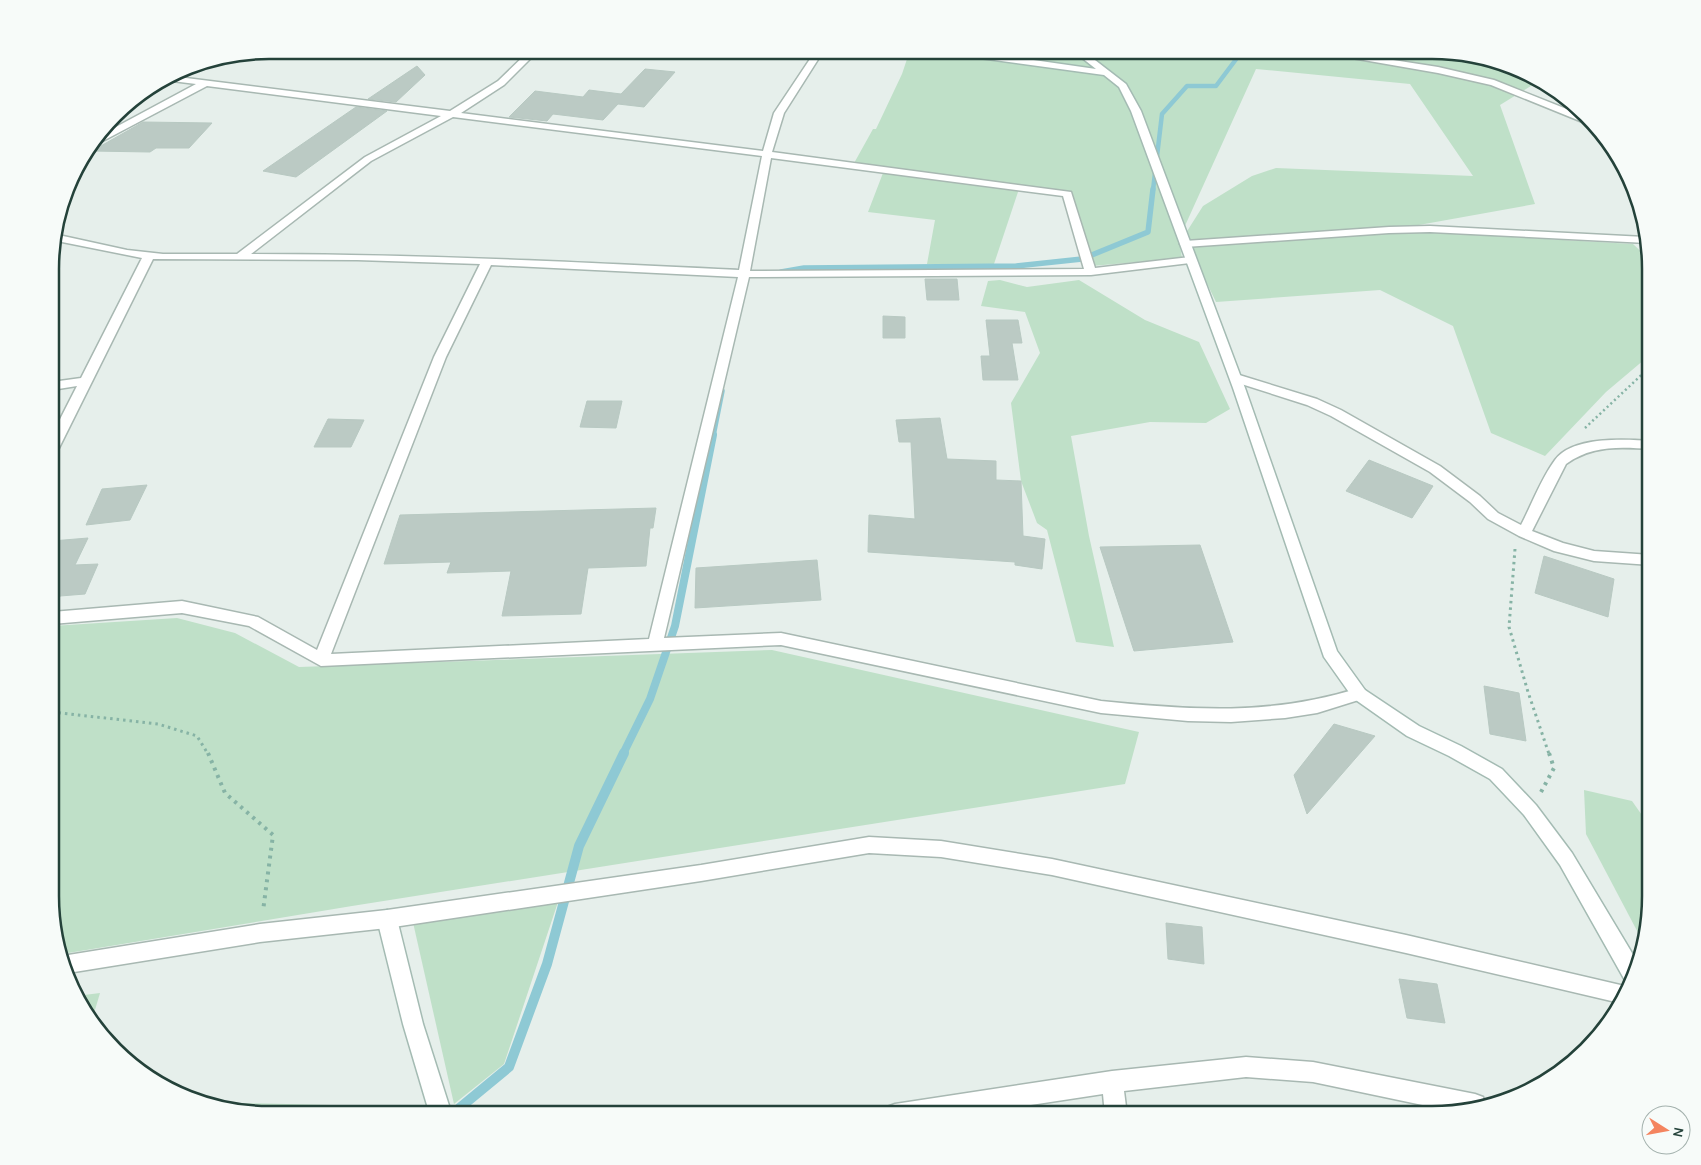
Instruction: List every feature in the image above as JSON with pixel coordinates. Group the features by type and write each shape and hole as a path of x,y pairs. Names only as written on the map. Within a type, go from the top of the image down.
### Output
{"street":[{"path":"240,257 368,159 453,114 497,86 526,59"},
{"path":"655,645 744,274 767,154 779,114 814,59"},
{"path":"1004,59 1107,74"},
{"path":"1088,59 1122,86 1129,94 1236,378 1330,653 1360,694 1414,731 1496,774 1530,810 1566,860 1630,968"},
{"path":"1368,59 1438,70 1494,83 1577,117"},
{"path":"177,80 1067,194 1091,272"},
{"path":"107,135 204,84"},
{"path":"1185,244 1422,229 1640,240"},
{"path":"61,239 149,256 357,257 487,261 744,274 1091,272 1190,260"},
{"path":"59,434 149,256"},
{"path":"321,660 440,357 487,261"},
{"path":"1236,378 1312,402 1336,413 1435,470 1475,499 1520,539 1594,556 1642,559"},
{"path":"59,385 86,381"},
{"path":"1520,539 1561,461 1568,455 1583,448 1600,444 1642,445"},
{"path":"59,617 182,607 253,621 321,660 782,639 1101,708 1154,713 1274,713 1329,703 1360,694"},
{"path":"70,963 260,933 387,919 701,873 870,845 941,849 1052,867 1159,889 1618,994"},
{"path":"387,919 413,1024 438,1106"},
{"path":"954,1106 1112,1082 1246,1067 1313,1072 1466,1103"},
{"path":"1112,1082 1115,1106"}],"path":[{"path":"1581,432 1642,374"},
{"path":"1520,539 1509,627 1528,692 1554,768 1530,810"},
{"path":"59,714 158,724 196,736 209,755 225,793 273,835 260,933"}],"green space":[{"path":"907,59 1446,59 1487,66 1513,75 1533,85 1500,105 1535,204 1391,230 1633,244 1642,252 1642,255 1642,362 1606,392 1545,456 1491,433 1453,326 1380,290 1216,302 1184,236 1203,206 1252,176 1276,168 1473,176 1410,84 1256,69 1179,239 1182,258 1092,266 1070,193 853,165 873,129 876,129 902,74"},
{"path":"883,173 1019,189 994,264 927,264 935,220 868,212"},
{"path":"1000,280 1027,287 1079,280 1145,320 1199,342 1230,409 1206,423 1150,422 1071,436 1089,536 1114,647 1076,642 1047,530 1037,523 1021,481 1011,403 1040,353 1025,312 981,306 988,281"},
{"path":"177,618 235,633 299,667 772,650 1139,732 1125,784 352,906 67,953 59,910 59,626"},
{"path":"1584,790 1632,801 1642,815 1642,910 1639,934 1586,834"},
{"path":"559,899 504,1064 454,1104 412,918"},
{"path":"100,993 94,1013 94,1013 84,995"},
{"path":"233,1103 372,1106 255,1106"}],"building":[{"path":"417,66 425,75 396,102 368,99"},
{"path":"645,69 675,72 644,107 618,104 603,120 553,114 547,121 509,117 535,91 583,97 589,90 621,94"},
{"path":"356,107 387,111 296,177 263,171"},
{"path":"143,122 212,123 189,148 156,148 150,152 95,151"},
{"path":"925,279 957,279 959,300 927,300"},
{"path":"883,316 905,317 905,338 883,338"},
{"path":"986,320 1018,320 1022,343 1012,343 1018,380 983,380 981,356 990,356"},
{"path":"587,401 622,401 616,428 580,427"},
{"path":"940,418 947,459 996,461 996,480 1021,481 1023,536 1045,539 1042,569 1015,565 1015,562 868,552 869,515 915,519 911,442 899,442 896,420"},
{"path":"328,419 364,420 351,447 314,447"},
{"path":"1369,460 1433,486 1412,518 1346,491"},
{"path":"147,485 130,520 86,525 102,489"},
{"path":"656,508 653,528 650,528 646,566 588,568 581,614 502,616 511,571 447,573 451,562 384,564 400,515"},
{"path":"88,538 75,565 98,564 85,594 60,596 59,598 59,540"},
{"path":"1200,545 1233,642 1134,651 1100,547"},
{"path":"1544,556 1614,579 1608,617 1535,593"},
{"path":"817,560 821,600 695,608 696,568"},
{"path":"1484,686 1519,693 1526,741 1490,734"},
{"path":"1334,724 1375,736 1307,814 1294,775"},
{"path":"1166,923 1202,927 1204,964 1168,959"},
{"path":"1399,979 1437,984 1445,1023 1407,1018"}],"waterway":[{"path":"1153,190 1162,114 1187,86 1216,86 1236,59"},
{"path":"781,272 804,268 1016,266 1082,259 1148,232 1153,189"},
{"path":"713,436 722,391"},
{"path":"623,754 650,699 675,626 713,435"},
{"path":"462,1106 509,1067 547,964 579,846 624,753"}]}
